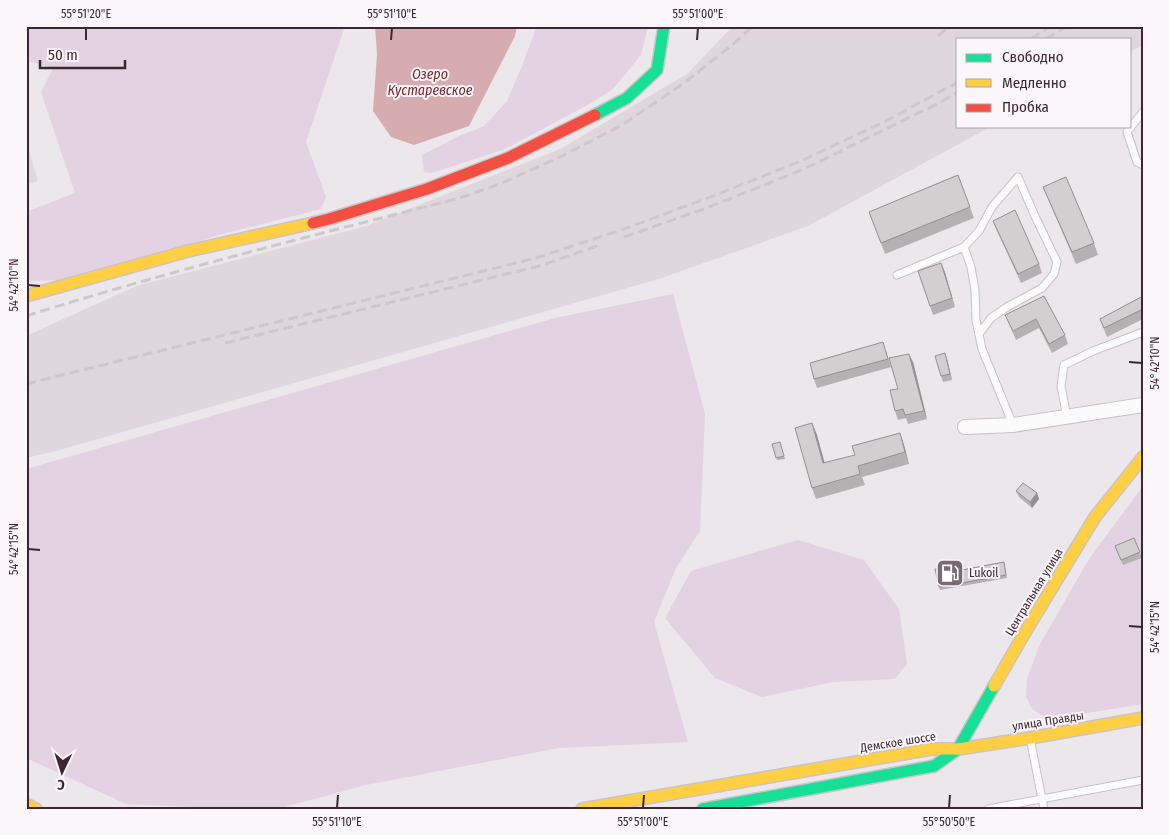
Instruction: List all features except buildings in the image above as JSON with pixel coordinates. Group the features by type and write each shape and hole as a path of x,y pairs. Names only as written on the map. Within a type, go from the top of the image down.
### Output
{"main road":[{"path":"26,296 188,251 329,219 427,189 508,158 578,125 627,98 657,70 664,26"},
{"name":"Центральная улица","path":"958,749 1095,517 1143,457"},
{"name":"улица Правды","path":"958,749 1143,718"},
{"name":"Демское шоссе","path":"582,809 932,749 958,749"},
{"name":"Демское шоссе","path":"703,809 934,766 958,749"},
{"path":"26,804 36,809"}],"street":[{"path":"965,427 1013,425 1143,405"}],"lane":[{"path":"1132,126 1143,112"},
{"path":"1130,128 1127,132 1137,162 1143,165"},
{"path":"897,275 964,247 979,232 992,207 1018,177 1057,262 1054,274 1042,288 991,318 979,334"},
{"path":"964,247 975,290 976,320 982,349 1013,425"},
{"path":"1067,416 1062,386 1064,365 1093,351 1143,332"},
{"path":"1030,738 1044,809"},
{"path":"988,809 1143,780"}],"shaded area":[{"path":"26,26 345,26 306,142 326,197 321,209 226,233 67,280 26,281 26,212 75,193 41,92 53,68 26,61"},
{"path":"537,26 648,26 641,55 613,89 593,102 505,149 432,173 424,172 422,155 459,136 484,126 507,101"},
{"path":"733,26 1143,26 1143,45 1132,51 1132,38 956,38 956,128 988,128 808,226 659,279 26,458 26,336 136,286 366,226 560,149 687,74"},
{"path":"26,140 38,181 26,185"},
{"path":"673,294 705,414 700,531 676,568 654,622 688,742 559,748 366,785 277,809 126,804 26,758 26,469 555,318"},
{"path":"1143,486 1143,704 1063,717 1043,716 1032,709 1026,697 1027,679 1039,646 1089,559"},
{"path":"798,540 864,560 899,609 907,664 895,679 833,682 762,697 715,678 665,618 691,571"}],"water":[{"name":"Озеро Кустаревское","path":"375,26 517,26 515,36 469,126 414,145 391,137 373,111 377,54"}],"railway":[{"path":"26,316 188,269 460,198 502,183 562,156 622,125 680,86 753,26"},
{"path":"938,36 950,26"},
{"path":"1033,38 1051,26"},
{"path":"1048,38 1067,26"},
{"path":"26,384 536,258 624,229 801,161 886,121 956,83"},
{"path":"624,237 704,209 804,169 956,93"},
{"path":"225,343 539,266 600,245"}],"traffic: fast":[{"path":"595,115 627,98 657,70 664,26"},
{"path":"703,809 934,766 958,749 994,686"}],"traffic: slow":[{"path":"26,296 188,251 313,223"},
{"path":"994,686 1095,517 1143,457"},
{"path":"958,749 1143,718"},
{"path":"582,809 932,749 958,749"},
{"path":"26,804 36,809"}],"traffic: jam":[{"path":"313,223 427,189 508,158 595,115"}],"place":[{"name":"Lukoil","path":"950,573"}]}
